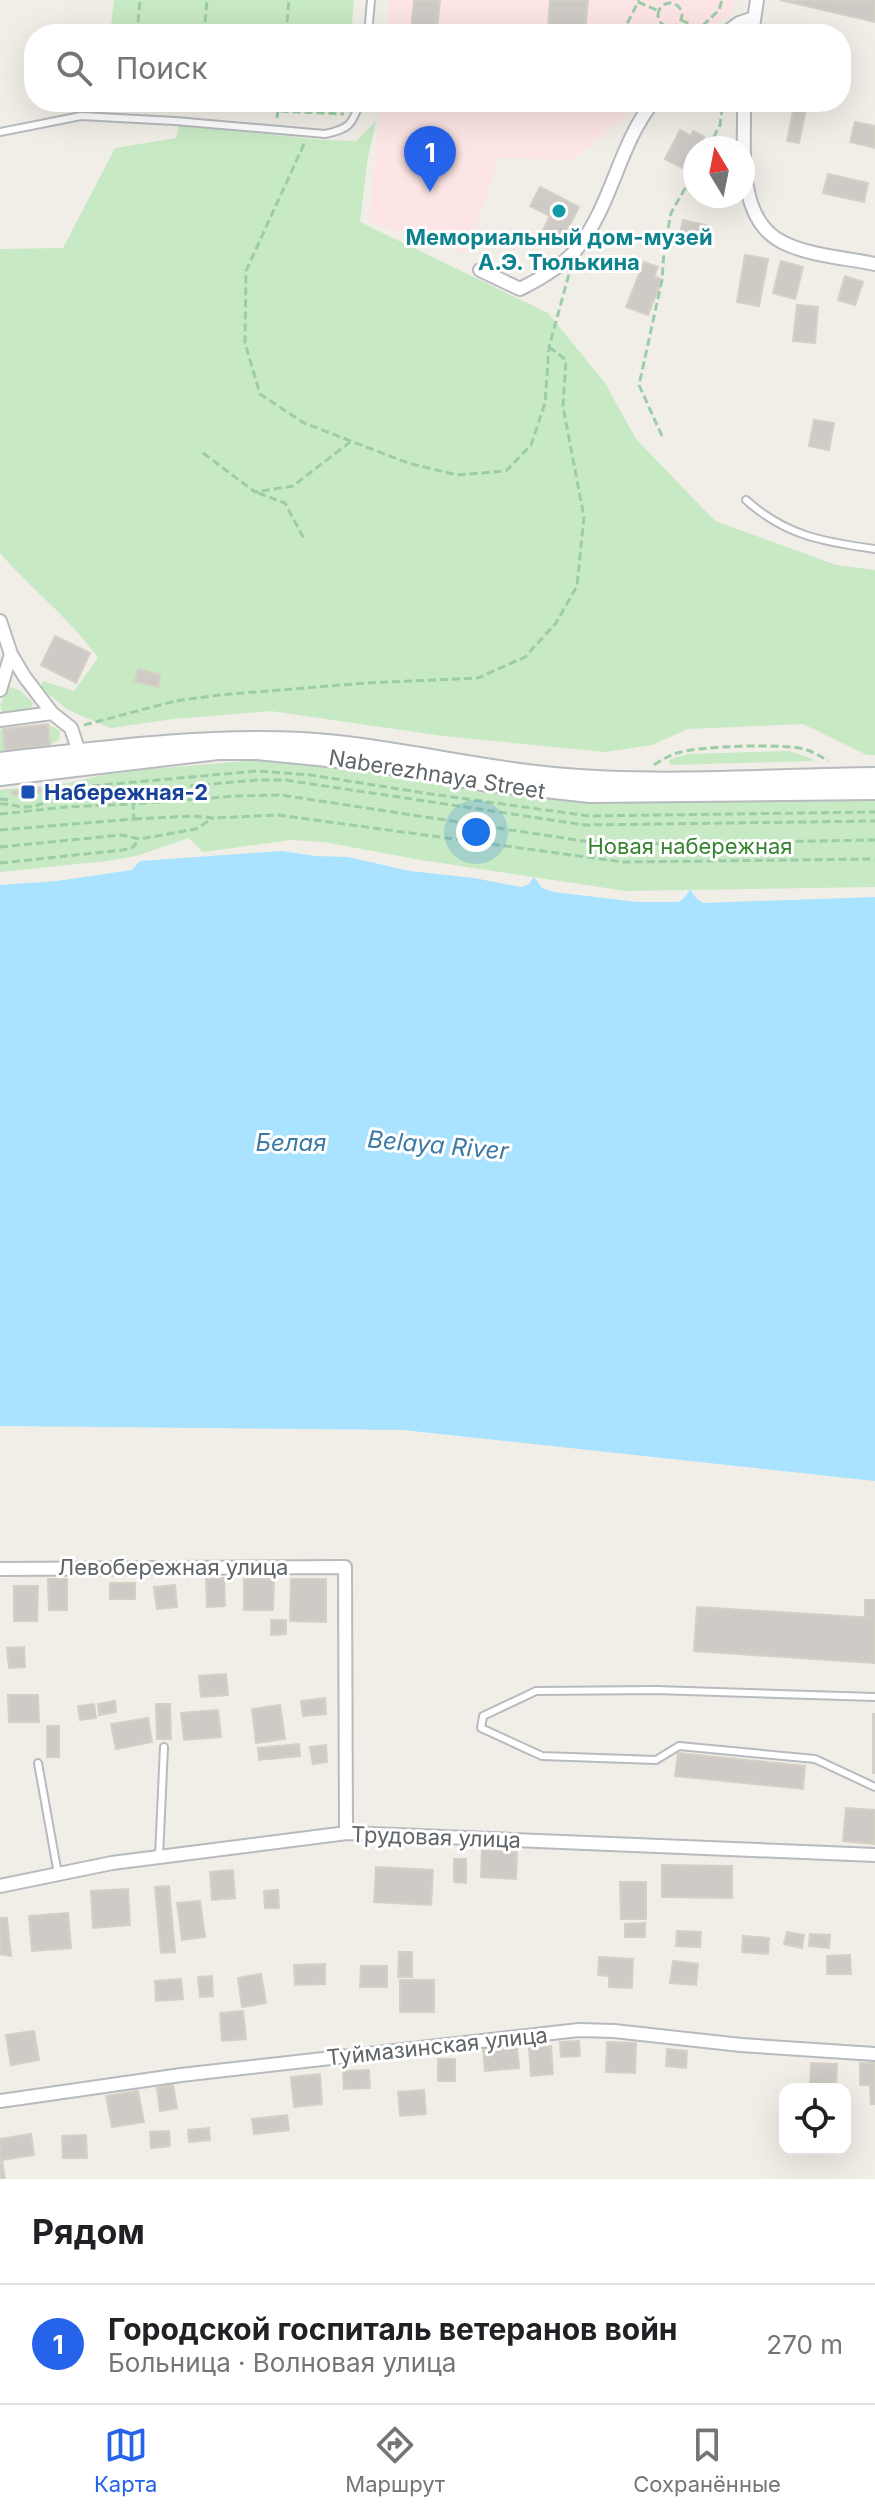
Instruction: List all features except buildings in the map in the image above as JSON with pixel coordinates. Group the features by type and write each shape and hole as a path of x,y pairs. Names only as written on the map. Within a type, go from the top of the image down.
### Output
{"street":[{"path":"753,24 757,0"},
{"path":"738,24 754,18"},
{"path":"480,270 520,289 575,251 602,207 634,129 646,112"},
{"path":"744,112 745,170 751,203 763,228 782,243 875,264"},
{"path":"0,621 11,654 24,676 52,713 71,728 79,752"},
{"path":"0,690 11,654"},
{"path":"0,720 52,713"},
{"name":"Naberezhnaya Street","path":"0,761 217,740 258,739 369,748 554,776 683,779 875,776"},
{"name":"Naberezhnaya Street","path":"0,777 218,751 257,751 313,755 482,782 590,794 875,791"},
{"name":"Левобережная улица","path":"0,1569 345,1567 346,1833"},
{"name":"Трудовая улица","path":"0,1886 112,1863 346,1833 875,1855"},
{"name":"Туймазинская улица","path":"0,2101 181,2075 579,2030 875,2054"}],"lane":[{"path":"369,24 371,0"},
{"path":"0,132 81,116 325,134 342,130 353,121 357,112"},
{"path":"746,500 798,535 875,549"},
{"path":"875,1697 656,1690 536,1691 483,1716 481,1728 542,1756 656,1760 679,1746 815,1759 875,1787"},
{"path":"159,1857 164,1747"},
{"path":"38,1763 58,1874"}],"path":[{"path":"138,24 140,0"},
{"path":"205,24 207,0"},
{"path":"287,24 289,0"},
{"path":"705,24 719,10 722,0"},
{"path":"627,24 639,1 659,11"},
{"path":"664,24 658,17 659,11 675,2 681,11 681,20"},
{"path":"681,20 689,24"},
{"path":"676,24 681,20"},
{"path":"276,130 278,112"},
{"path":"298,112 356,115"},
{"path":"714,136 722,112"},
{"path":"308,134 246,271 245,343 260,394 304,423 408,463 457,475 506,471 531,445 545,403 549,347 575,251"},
{"path":"662,436 639,385 662,280 671,213 683,192"},
{"path":"71,728 175,701 219,695 478,678 525,657 556,623 577,586 584,517 563,407 566,360 549,347"},
{"path":"255,492 293,486 350,442"},
{"path":"203,453 255,492 285,503 304,539"},
{"path":"649,768 680,752 795,747 834,765"},
{"path":"46,796 80,787 257,771 311,775 589,816 875,812"},
{"path":"0,814 31,808 48,799 271,780 309,783 585,825 875,821"},
{"path":"0,802 31,808 281,795 583,841 625,844 875,840"},
{"path":"0,802 10,800"},
{"path":"133,804 134,819"},
{"path":"0,830 134,819 278,815 623,862 875,859"},
{"path":"0,847 121,835 140,839 196,829 213,818"},
{"path":"0,863 123,850 133,847 140,839"}],"shaded area":[{"path":"389,0 735,0 733,10 718,24 387,24"},
{"path":"379,112 630,112 569,161 499,157 467,253 369,222"}],"green space":[{"path":"114,0 354,0 352,24 111,24"},
{"path":"376,121 360,222 548,313 605,383 636,439 715,521 836,565 875,570 875,755 867,755 803,724 688,729 652,745 605,752 443,736 271,711 111,728 68,710 41,688 43,681 74,691 98,658 76,630 0,553 0,249 63,248 115,148 176,138 179,125 356,141"},
{"path":"9,687 20,690 33,703 30,710 2,713 0,705"},
{"path":"48,724 60,731 59,740 50,745 0,751 0,729"},
{"path":"789,751 813,759 669,763 669,760 687,754"},
{"name":"Новая набережная","path":"257,760 313,763 481,790 589,803 875,799 875,887 626,891 324,842 290,840 203,852 189,838 136,856 0,872 0,790 152,769"}],"water":[{"name":"Белая","path":"282,851 348,857 410,871 521,887 529,884 534,877 542,888 553,892 638,902 679,902 690,889 703,903 875,897 875,1481 403,1430 0,1426 0,885 57,881 132,870 140,861"}],"place":[{"name":"Городской госпиталь ветеранов войн","path":"430,192"},
{"name":"Мемориальный дом-музей А.Э. Тюлькина","path":"559,211"},
{"name":"Набережная-2","path":"28,792"}],"water label":[{"name":"Belaya River","path":"438,1145"}]}
